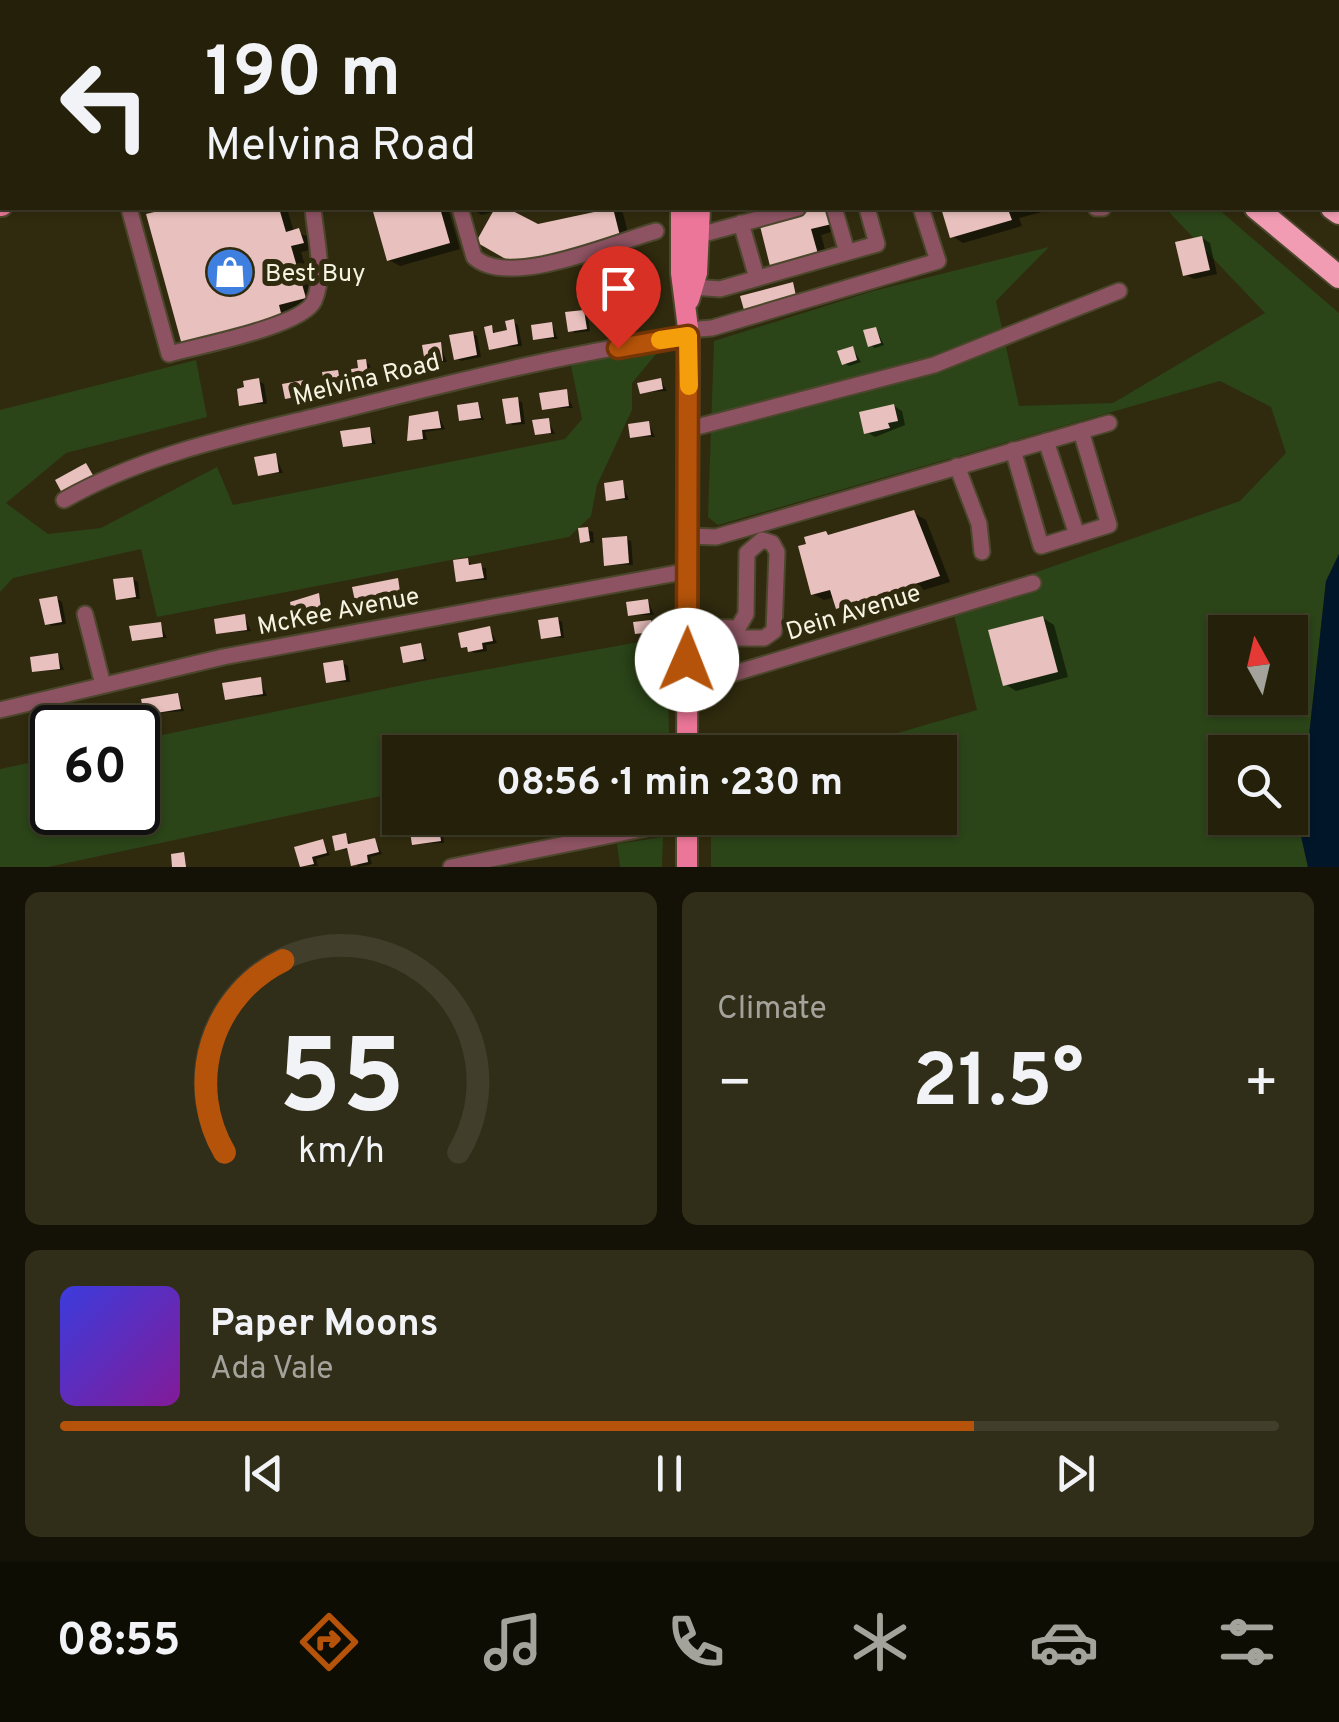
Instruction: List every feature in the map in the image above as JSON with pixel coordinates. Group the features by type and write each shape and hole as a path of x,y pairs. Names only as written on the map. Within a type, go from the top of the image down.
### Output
{"highway":[{"path":"1258,210 1339,277"}],"main road":[{"path":"681,210 681,273 690,297"},
{"path":"687,735 688,333 700,210"},
{"path":"687,835 687,867"}],"street":[{"path":"133,210 169,354 295,319 313,305 318,287 312,210"},
{"path":"461,210 474,257 493,270 519,270 656,231"},
{"path":"700,235 790,210"},
{"path":"835,210 847,252"},
{"path":"690,297 877,244 868,210"},
{"name":"Melvina Road","path":"64,500 112,473 226,438 514,368 712,328 938,261 922,210"},
{"path":"741,223 757,278"},
{"path":"689,429 888,380 997,343 1119,291"},
{"path":"688,536 716,537 1109,423"},
{"path":"1013,450 1041,546 1109,525 1081,431"},
{"path":"1046,441 1077,535"},
{"path":"956,466 978,524 982,552"},
{"path":"687,632 764,638 774,631 777,552 772,544 762,540 747,553 746,614 752,632 764,638"},
{"name":"McKee Avenue","path":"0,710 298,643 688,571"},
{"name":"Dein Avenue","path":"687,683 712,680 1033,584"},
{"path":"85,614 103,685"},
{"path":"687,632 738,628 746,614"},
{"path":"451,867 608,835"}],"green space":[{"path":"1167,210 1219,210 1339,313 1339,554 1326,581 1308,745 1308,735 1208,735 1208,835 1301,835 1308,867 711,867 711,835 957,835 957,735 891,735 977,710 951,602 1240,501 1286,453 1271,407 1220,381 718,525 708,517 714,341 873,291 1049,247 996,301 1019,406 1113,403 1265,313"},
{"path":"662,347 632,383 632,410 597,485 591,516 569,537 157,617 141,549 13,578 0,592 0,410 196,360 207,417 66,453 6,503 48,534 101,528 217,467 233,505 565,439 582,419 569,356"},
{"path":"667,637 669,734 382,735 382,796 48,867 0,867 0,769 30,763 30,835 160,835 160,735 427,680"},
{"path":"663,837 662,867 620,867 617,844"}],"water":[{"path":"1339,554 1339,867 1308,867 1301,835 1308,835 1308,745 1326,581"}],"building":[{"name":"Best Buy","path":"163,210 280,210 286,232 299,228 304,243 291,246 306,298 279,305 282,317 182,345 146,214"},
{"path":"373,210 441,210 450,243 387,261"},
{"path":"494,210 511,210 538,224 614,210 620,236 516,265 476,242"},
{"path":"808,210 828,210 832,224 811,229 818,254 770,266 759,222"},
{"path":"942,210 1016,210 1009,212 1012,220 950,238"},
{"path":"1202,236 1210,270 1183,276 1175,242"},
{"path":"636,252 641,287 626,289 622,254"},
{"path":"793,282 796,296 744,310 740,296"},
{"path":"613,290 615,302 595,305 593,293"},
{"path":"638,302 640,318 616,322 613,306"},
{"path":"584,310 587,329 568,332 565,312"},
{"path":"514,319 518,344 489,350 484,327 492,325 493,333 507,330 505,321"},
{"path":"552,322 554,337 533,340 531,325"},
{"path":"876,327 881,343 868,347 863,330"},
{"path":"473,331 477,355 454,360 449,335"},
{"path":"441,342 443,361 425,363 422,345"},
{"path":"853,346 857,360 842,365 837,351"},
{"path":"366,359 369,380 353,382 351,369 358,368 357,360"},
{"path":"338,370 341,387 325,389 322,372"},
{"path":"259,378 263,402 239,406 237,389 244,387 243,381"},
{"path":"661,378 663,389 640,394 637,383"},
{"path":"304,380 307,395 285,399 282,384"},
{"path":"567,389 569,406 542,410 539,393"},
{"path":"518,397 521,422 506,424 502,399"},
{"path":"478,402 481,418 459,421 457,405"},
{"path":"894,404 898,421 888,423 890,428 864,434 859,412"},
{"path":"438,411 441,428 422,430 423,439 407,441 409,416"},
{"path":"549,418 551,433 535,435 532,420"},
{"path":"649,421 651,435 630,438 628,424"},
{"path":"370,427 372,443 343,447 340,431"},
{"path":"276,453 279,472 258,476 254,457"},
{"path":"86,463 94,477 62,493 55,480"},
{"path":"623,480 625,498 606,501 604,483"},
{"path":"914,510 940,576 836,609 830,590 811,595 798,546 806,544 804,537 826,531 828,535"},
{"path":"588,527 590,541 580,543 578,528"},
{"path":"627,536 629,563 604,566 602,538"},
{"path":"468,558 469,565 481,563 484,578 456,582 453,560"},
{"path":"133,577 136,597 116,600 113,579"},
{"path":"398,578 401,598 356,606 352,587"},
{"path":"319,593 322,614 293,618 290,602"},
{"path":"57,596 62,622 45,625 39,599"},
{"path":"648,599 650,613 628,616 626,602"},
{"path":"245,614 247,630 216,634 214,619"},
{"path":"1043,616 1058,672 1003,686 988,630"},
{"path":"558,617 561,636 541,639 538,620"},
{"path":"651,620 653,632 635,634 633,622"},
{"path":"161,622 163,637 132,641 129,626"},
{"path":"490,626 493,641 482,643 483,649 468,652 467,647 461,648 458,633"},
{"path":"421,643 424,659 403,663 400,647"},
{"path":"58,653 60,669 32,672 30,657"},
{"path":"343,660 346,680 326,683 323,663"},
{"path":"261,677 263,694 225,700 222,683"},
{"path":"178,693 181,709 160,712 160,705 142,705 141,699"},
{"path":"346,833 348,844 375,838 379,852 367,855 368,862 351,866 347,848 335,851 332,836"},
{"path":"410,835 440,835 441,841 412,845"},
{"path":"323,839 327,853 312,857 314,864 300,867 294,847"},
{"path":"184,852 186,867 172,867 171,854"}],"slow traffic":[{"path":"660,340 688,336 689,386"}],"place":[{"name":"Best Buy","path":"230,272"}],"route":[{"path":"618,348 688,336 687,660"}]}
